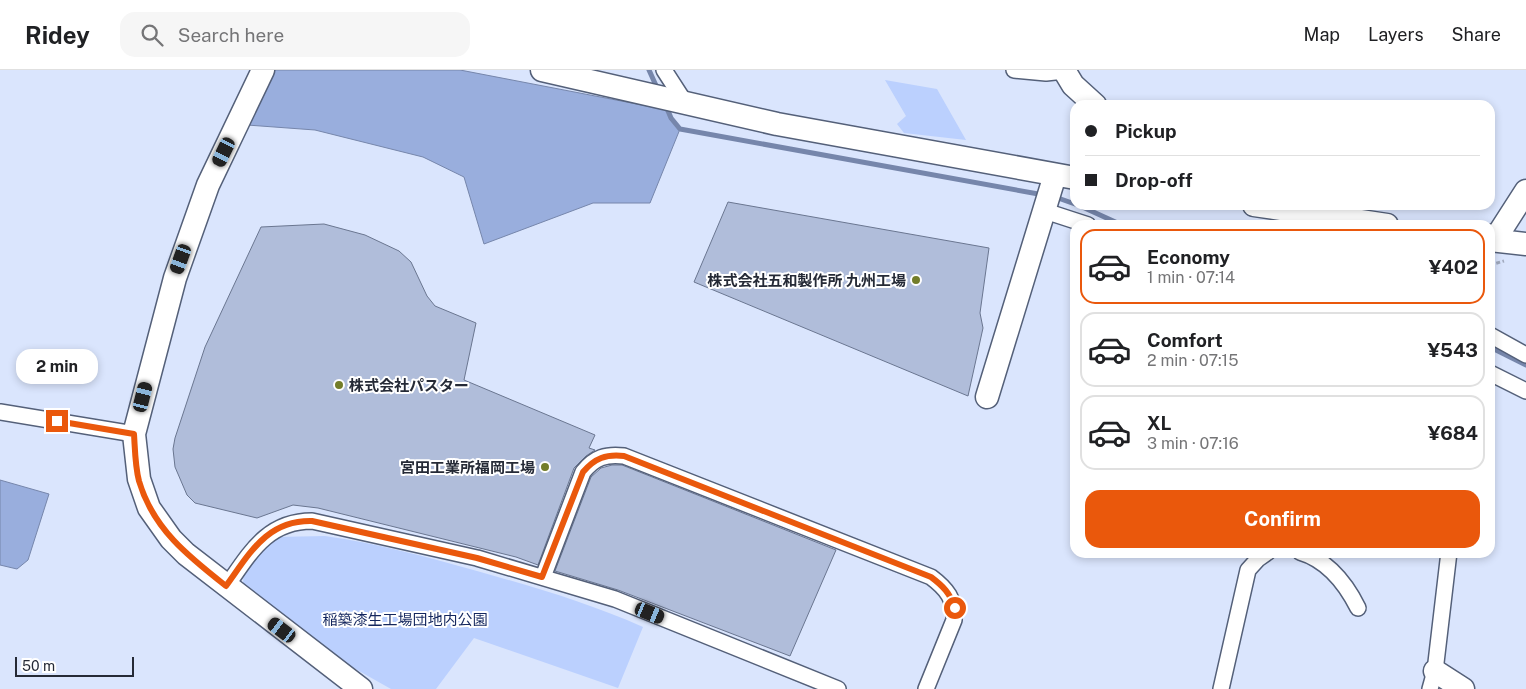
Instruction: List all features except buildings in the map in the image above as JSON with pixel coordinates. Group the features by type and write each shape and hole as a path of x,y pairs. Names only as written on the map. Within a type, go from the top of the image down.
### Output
{"street":[{"path":"263,70 208,185 178,268 134,434 138,479 149,508 176,544 226,586 361,689"},
{"path":"542,70 777,124 1065,176 1045,211 987,396"},
{"path":"664,70 680,102"},
{"path":"1014,70 1064,70 1073,85 1090,100"},
{"path":"1495,236 1499,233 1526,190"},
{"path":"1323,210 1365,213 1378,220"},
{"path":"1045,211 1073,220"},
{"path":"1495,240 1526,244"},
{"path":"1495,337 1526,355"},
{"path":"1495,376 1526,392"},
{"path":"0,412 134,434"},
{"path":"542,577 583,472 590,463 601,456 624,456 931,577 942,585 951,597 955,608 954,620 926,689"},
{"path":"226,586 253,548 272,530 295,521 312,521 458,554 615,599 838,689"},
{"path":"1221,689 1248,570 1259,558"},
{"path":"1314,558 1330,569 1349,590 1358,608"},
{"path":"1448,558 1432,680 1463,689"}],"green space":[{"path":"885,80 937,89 966,140 904,133 897,124 906,116"},
{"name":"稲築漆生工場団地内公園","path":"325,536 364,542 401,551 540,589 623,618 643,627 618,688 474,638 436,689 391,689 336,658 243,583 244,569 276,537"}],"shaded area":[{"path":"275,70 460,70 668,110 670,120 680,129 650,203 593,203 484,244 464,177 423,157 315,130 247,125"},
{"path":"0,480 49,494 28,560 17,569 0,565"}],"waterway":[{"path":"649,70 658,90"},
{"path":"666,106 671,118 680,129 1044,195"},
{"path":"1055,197 1070,202"},
{"path":"1089,210 1111,220"},
{"path":"1495,350 1526,365"}],"place":[{"name":"株式会社五和製作所 九州工場","path":"916,280"},
{"name":"株式会社パスター","path":"339,385"},
{"name":"宮田工業所福岡工場","path":"545,467"}],"route":[{"path":"57,421 134,434 138,479 149,508 160,525 186,554 226,586 253,548 272,530 295,521 312,521 477,558 542,577 583,472 590,463 601,456 613,454 624,456 931,577 942,585 951,597 955,608"}]}
